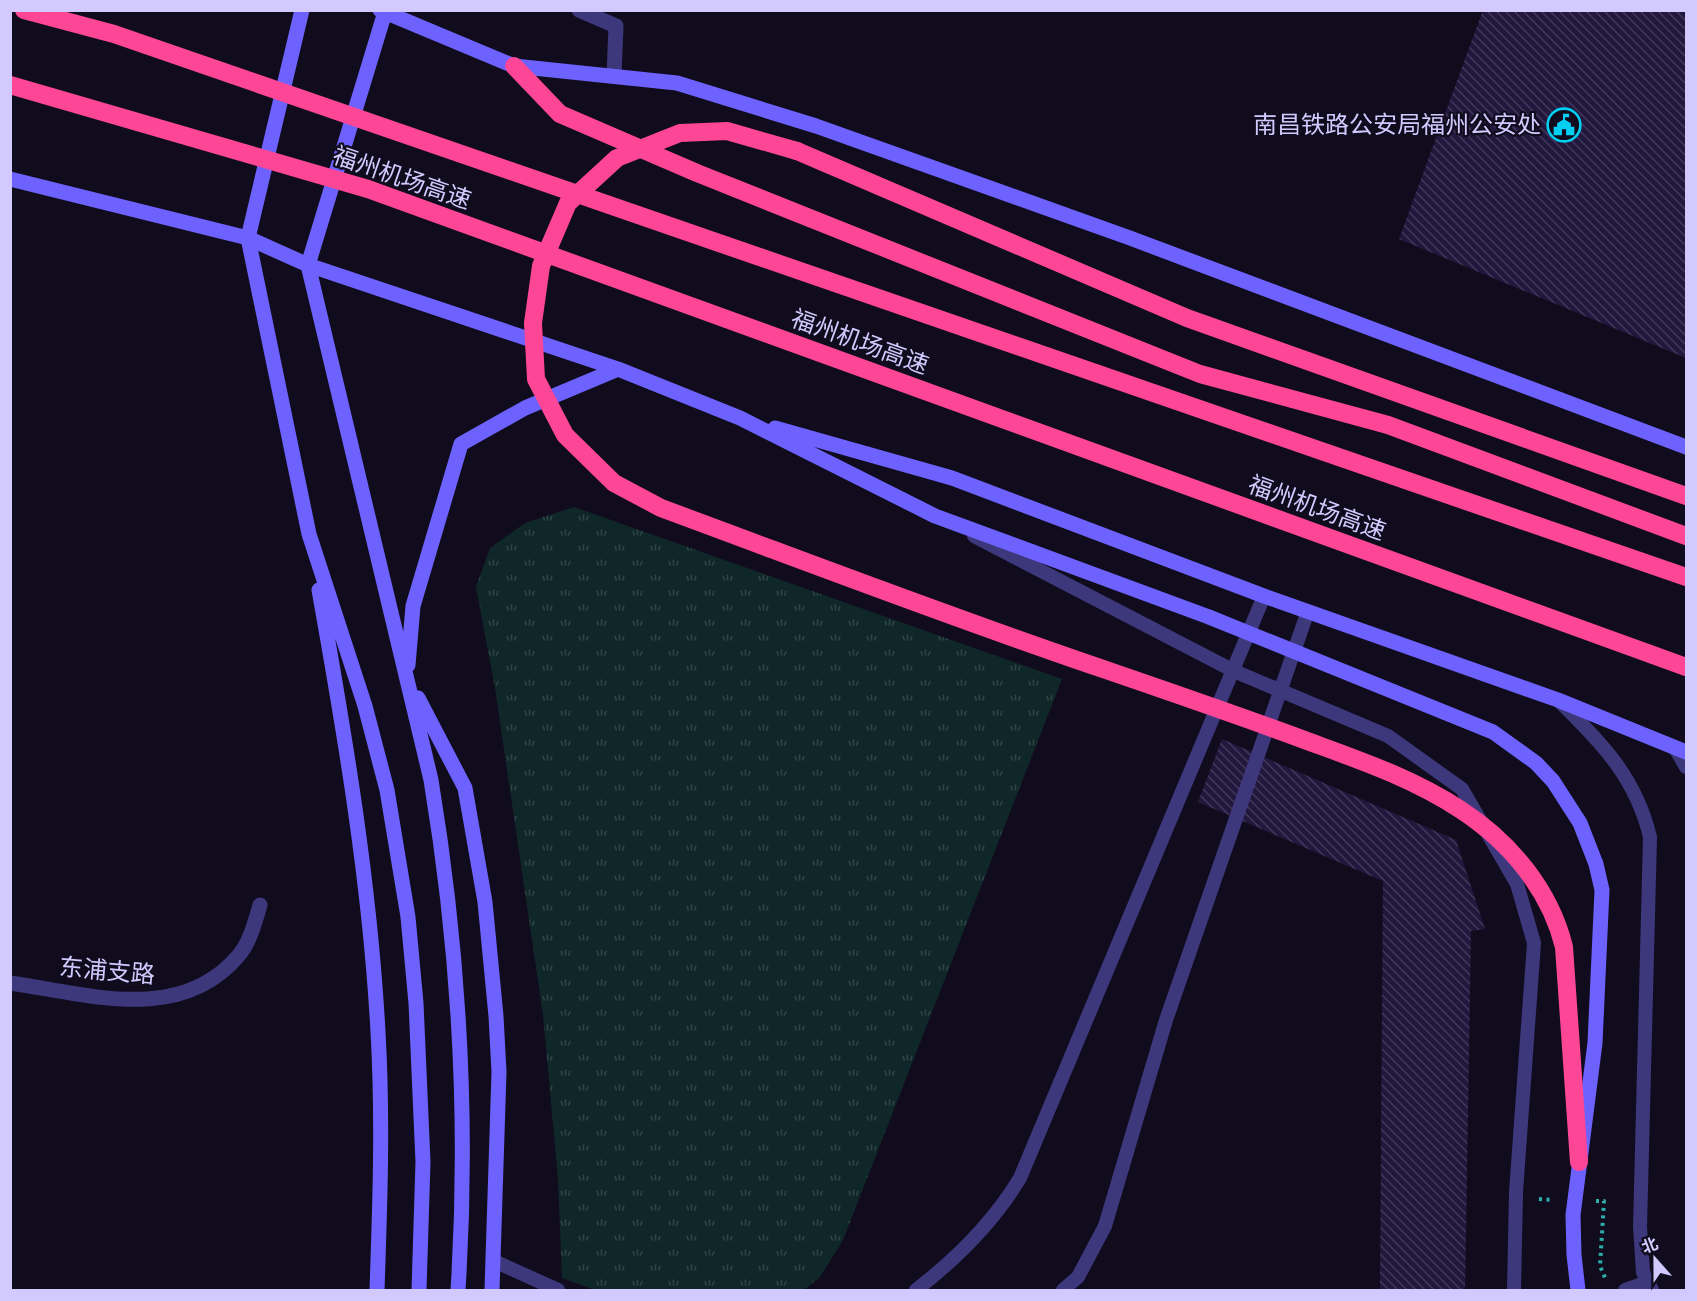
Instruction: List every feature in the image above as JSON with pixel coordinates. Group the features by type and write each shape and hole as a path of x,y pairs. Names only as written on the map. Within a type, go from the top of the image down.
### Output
{"highway":[{"name":"福州机场高速","path":"24,10 114,34 1686,577"},
{"path":"513,66 560,114 697,173 1200,374 1388,425 1686,536"},
{"name":"福州机场高速","path":"10,85 368,189 1686,667"},
{"path":"1579,1162 1564,947 1558,922 1535,879 1501,844 1462,810 1404,778 1370,764 1225,711 967,623 661,508 614,483 565,435 536,379 533,323 541,266 568,203 617,158 680,132 727,130 797,151 1187,318 1686,496"}],"main road":[{"path":"302,10 248,238 309,534 344,736 369,919 381,1100 377,1290"},
{"path":"458,1290 463,1131 457,997 442,843 431,780 308,265 382,11 513,66 677,83 816,126 1130,238 1686,447"},
{"path":"10,179 248,238 308,265 618,369 741,418 935,516 1209,617 1493,732 1536,763 1563,796 1589,845 1602,890 1594,1043 1573,1215 1578,1290"},
{"path":"492,1290 499,1072 485,902 465,788 407,677 413,606 461,444 525,408 618,369"},
{"path":"741,418 952,478 1264,596 1558,700 1681,750"},
{"path":"309,534 376,745 387,790 408,917 416,1003 423,1162 418,1290"}],"street":[{"path":"579,10 616,26 614,76"},
{"name":"东浦支路","path":"10,983 131,1000 172,997 198,988 222,972 240,954 260,905"}],"lane":[{"path":"935,516 1234,671 1388,736 1462,789 1517,884 1534,943 1516,1192 1514,1286"},
{"path":"916,1290 983,1226 1010,1195 1020,1178 1264,596"},
{"path":"1063,1290 1078,1277 1105,1226 1166,1020 1308,610"},
{"path":"1558,700 1591,732 1632,785 1643,808 1650,837 1640,1227 1643,1272 1649,1286 1625,1290"},
{"path":"1681,750 1686,766"},
{"path":"494,1261 558,1290"}],"green space":[{"path":"574,507 1062,679 843,1240 820,1277 804,1290 595,1290 562,1278 558,1179 543,1015 495,688 476,587 490,548 525,523"}],"building":[{"name":"南昌铁路公安局福州公安处","path":"1483,10 1686,10 1686,358 1399,239"},
{"path":"1222,739 1456,840 1485,929 1471,931 1465,1290 1380,1290 1383,881 1198,802"}],"place":[{"name":"南昌铁路公安局福州公安处","path":"1564,125"}]}
